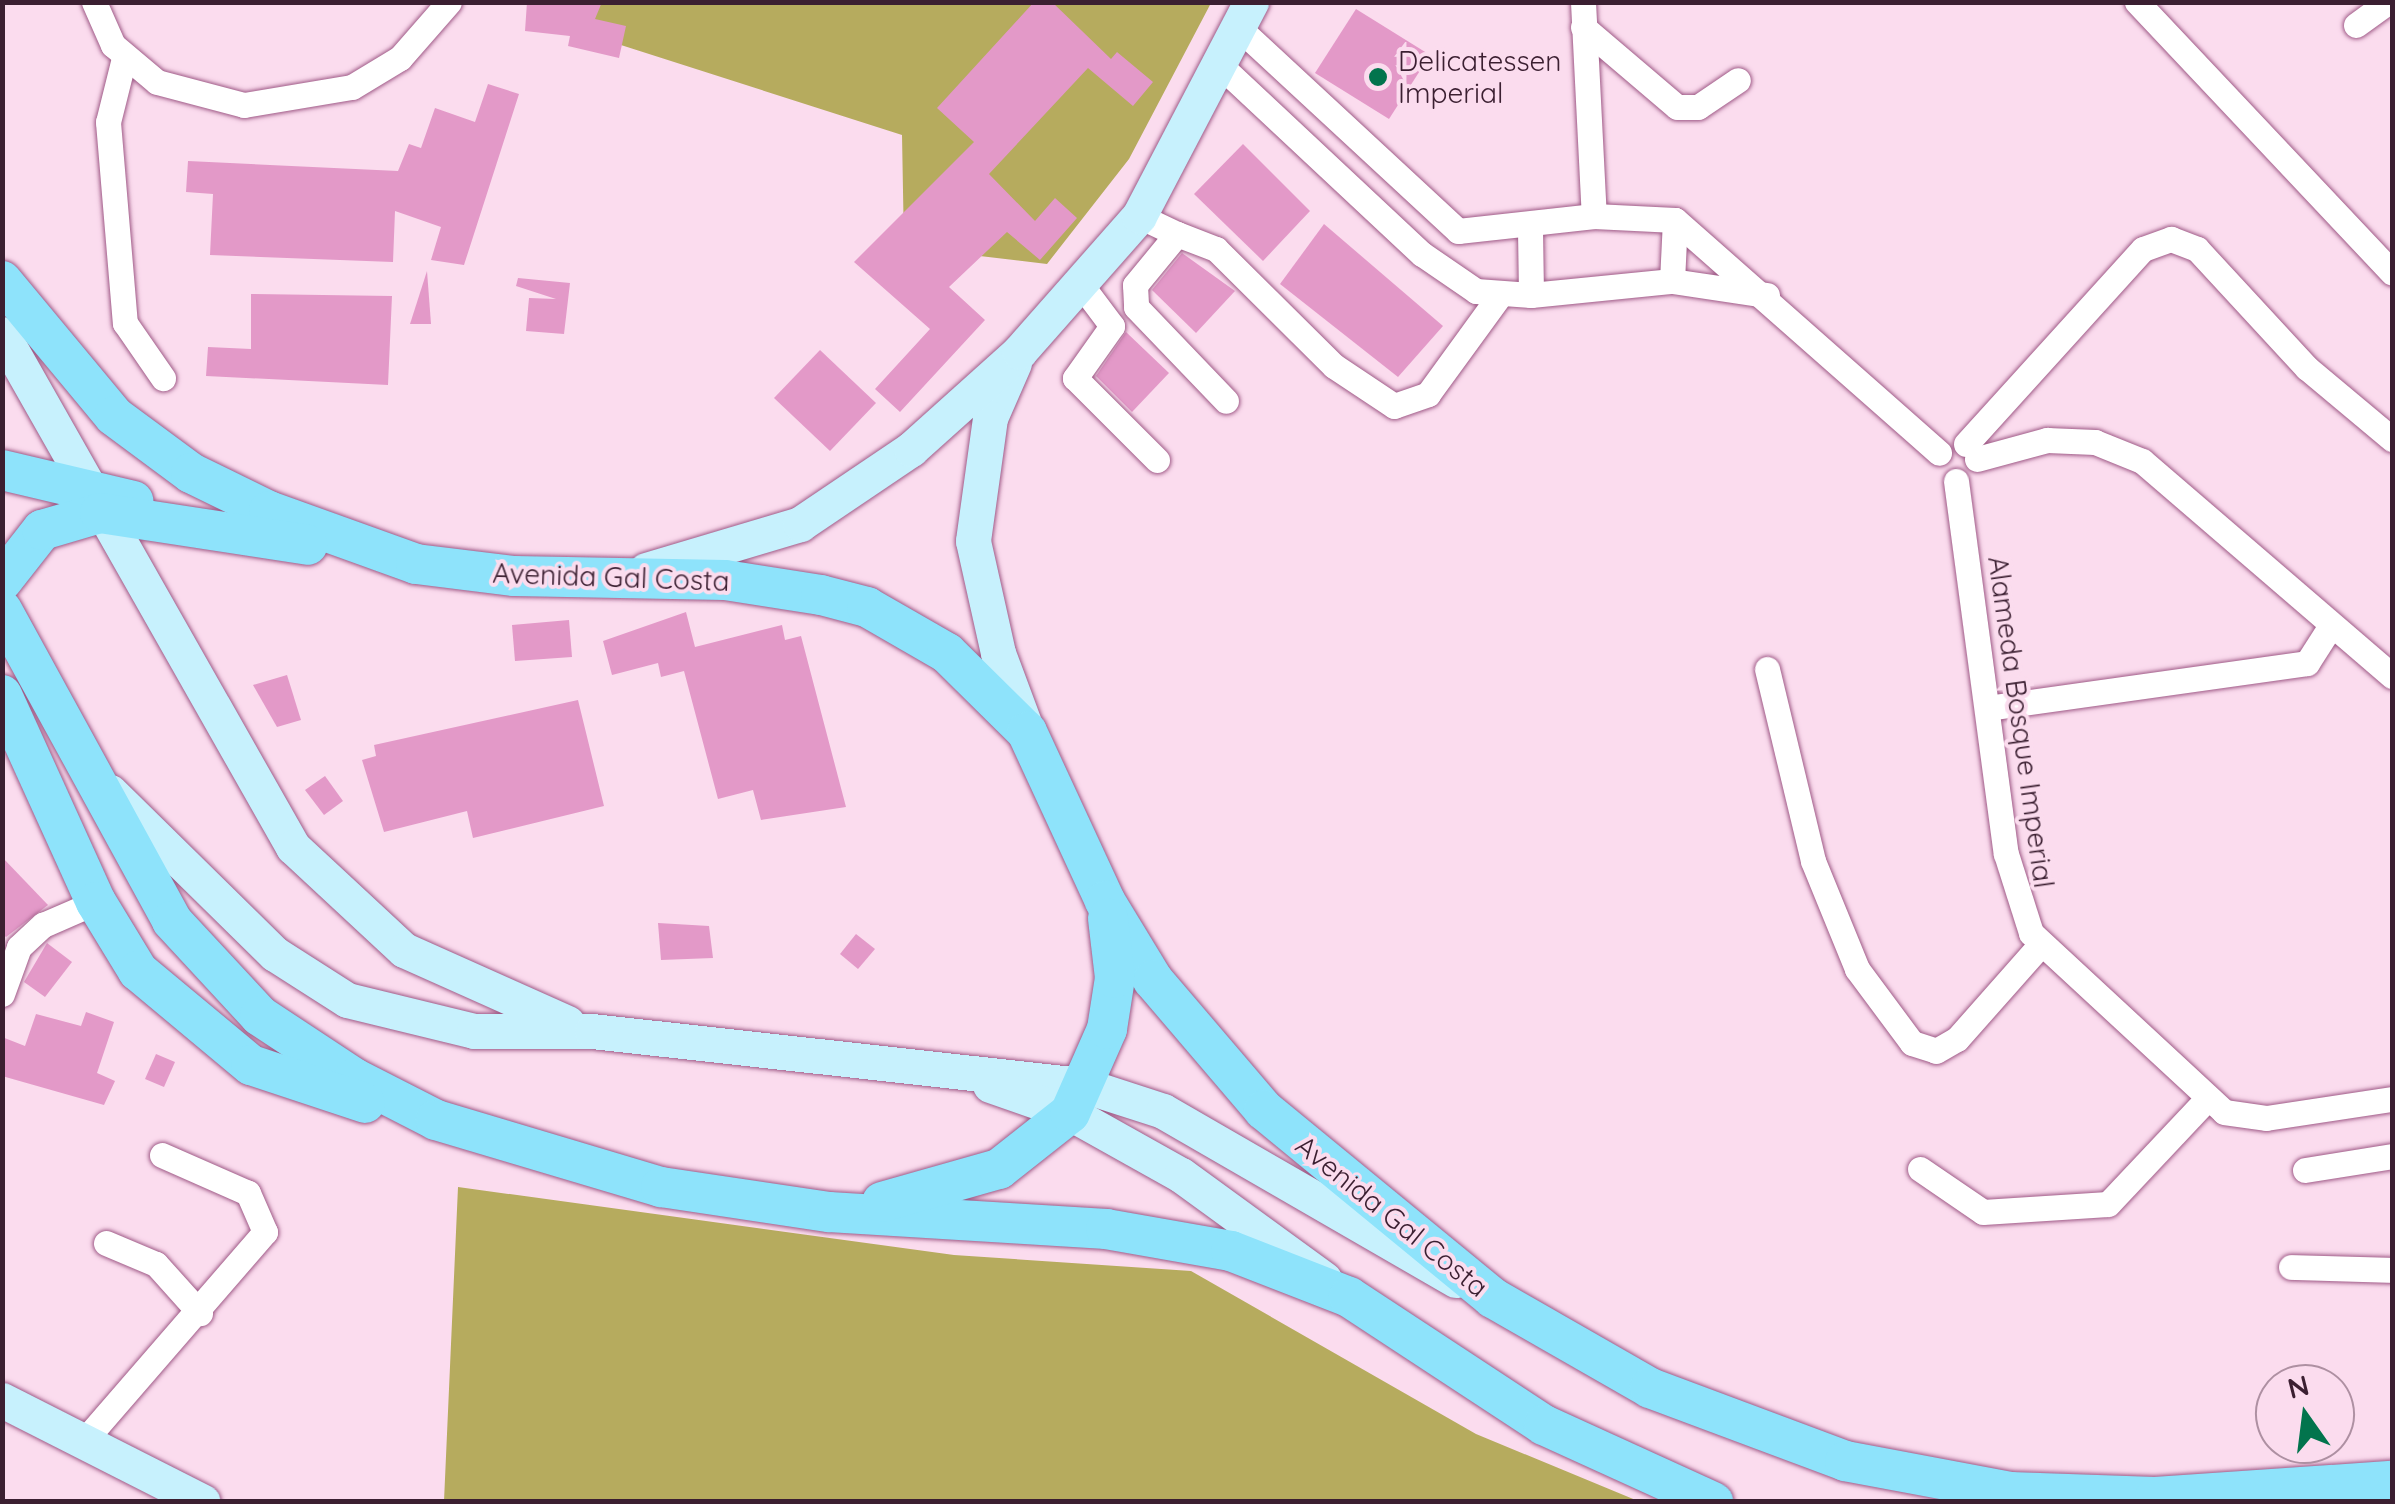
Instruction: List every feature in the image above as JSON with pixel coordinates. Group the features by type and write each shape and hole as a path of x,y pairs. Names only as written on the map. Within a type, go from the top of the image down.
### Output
{"main road":[{"path":"632,573 800,524 911,448 1019,352 1082,286 1139,216 1224,69 1246,16"},
{"name":"Avenida Gal Costa","path":"2,282 86,390 148,443 269,511 416,564 514,576 632,573 867,607 947,653 1027,732 1105,900 1153,980 1264,1110 1492,1298 1650,1388 1845,1461 2010,1492 2112,1497 2392,1480"},
{"path":"2,334 236,759 342,901 474,987 592,1031"},
{"path":"1019,352 990,418 973,541 1027,732"},
{"path":"2,470 92,501 177,522 416,564"},
{"path":"2,581 42,530 92,501"},
{"path":"2,610 172,921 216,974 305,1049 436,1120"},
{"path":"2,695 96,902 164,999 251,1065 660,1187 829,1212 1163,1236 1232,1251 1348,1297"},
{"path":"86,765 178,864 310,981 348,1000 474,1031 592,1031 932,1066 1076,1099 1163,1112 1357,1230 1492,1298"},
{"path":"829,1212 999,1169 1076,1099 1107,1029 1115,978 1105,900"},
{"path":"1076,1099 1348,1297 1544,1425 1713,1502"},
{"path":"2,1400 195,1499"}],"street":[{"path":"94,2 124,58 195,97 295,100 352,87 400,58 449,2"},
{"path":"2138,2 2392,273"},
{"path":"2356,25 2388,2"},
{"path":"1583,15 1677,107 1698,107 1738,80"},
{"path":"1583,15 1594,216"},
{"path":"1246,16 1458,232 1530,230 1594,216 1675,220 1672,282"},
{"path":"124,58 108,122 124,323 162,378"},
{"path":"1224,69 1455,281 1500,295 1672,282 1768,295"},
{"path":"1139,216 1216,249 1334,366 1394,406 1428,394 1500,295"},
{"name":"Alameda Bosque Imperial","path":"1675,220 1768,295 1939,453 1942,475 1956,482 2010,878 2041,944 2204,1102 2266,1118 2392,1100"},
{"path":"1530,230 1531,295"},
{"path":"1177,234 1135,285 1136,307 1226,401"},
{"path":"1956,482 1971,451 2144,250 2171,239 2196,249 2308,368 2392,439"},
{"path":"1082,286 1112,326 1075,378 1157,460"},
{"path":"1939,453 2047,440 2095,442 2142,460 2330,627 2392,676"},
{"path":"1988,708 2307,662 2330,627"},
{"path":"1767,668 1813,861 1857,970 1912,1043 1936,1051 1957,1039 2041,944"},
{"path":"2,994 19,946 43,924 96,902"},
{"path":"1920,1169 1983,1212 2108,1204 2204,1102"},
{"path":"83,1442 262,1242 266,1218 248,1194 162,1155"},
{"path":"2305,1170 2392,1156"},
{"path":"106,1243 156,1264 200,1313"},
{"path":"2291,1267 2392,1270"}],"shaded area":[{"path":"589,2 1211,3 1129,159 1047,264 904,247 902,135 574,30"},
{"path":"458,1187 954,1255 1191,1271 1476,1434 1638,1501 444,1501"}],"building":[{"path":"527,2 602,2 595,19 626,26 619,58 568,46 570,36 525,31"},
{"path":"1034,2 1052,2 1111,59 1117,52 1153,82 1133,106 1088,68 989,174 1035,221 1055,198 1077,218 1040,260 1007,232 949,287 985,320 900,412 875,389 930,329 854,262 974,142 937,108"},
{"path":"1356,9 1430,55 1389,119 1315,73"},
{"path":"488,84 519,94 464,265 431,260 441,227 395,211 393,262 210,255 213,194 186,192 188,161 398,171 409,144 421,148 435,108 475,122"},
{"path":"1243,144 1310,211 1263,261 1194,194"},
{"path":"1324,224 1443,326 1398,377 1280,284"},
{"path":"1182,253 1235,291 1196,333 1152,290"},
{"path":"427,271 431,324 410,324"},
{"path":"518,278 570,283 564,334 526,331 529,298 556,299 516,286"},
{"path":"251,294 392,296 388,385 206,376 208,347 251,349"},
{"path":"1126,332 1169,373 1132,412 1096,376"},
{"path":"820,350 876,403 830,451 774,398"},
{"path":"686,612 695,647 782,625 785,640 801,636 846,807 761,820 753,790 718,799 684,671 661,677 658,663 612,675 603,641"},
{"path":"569,620 572,657 515,661 512,625"},
{"path":"287,675 301,720 277,727 253,685"},
{"path":"578,700 604,806 473,838 467,811 384,832 362,760 376,756 374,745"},
{"path":"325,776 343,801 324,815 305,790"},
{"path":"2,857 48,905 6,937 2,934"},
{"path":"658,923 709,926 713,958 661,960"},
{"path":"856,934 875,949 858,969 840,954"},
{"path":"47,943 72,962 45,997 24,982"},
{"path":"86,1012 114,1022 97,1073 115,1081 104,1105 2,1076 2,1037 25,1046 36,1014 81,1026"},
{"path":"156,1054 175,1062 164,1087 145,1079"}],"place":[{"name":"Delicatessen Imperial","path":"1378,77"}]}
